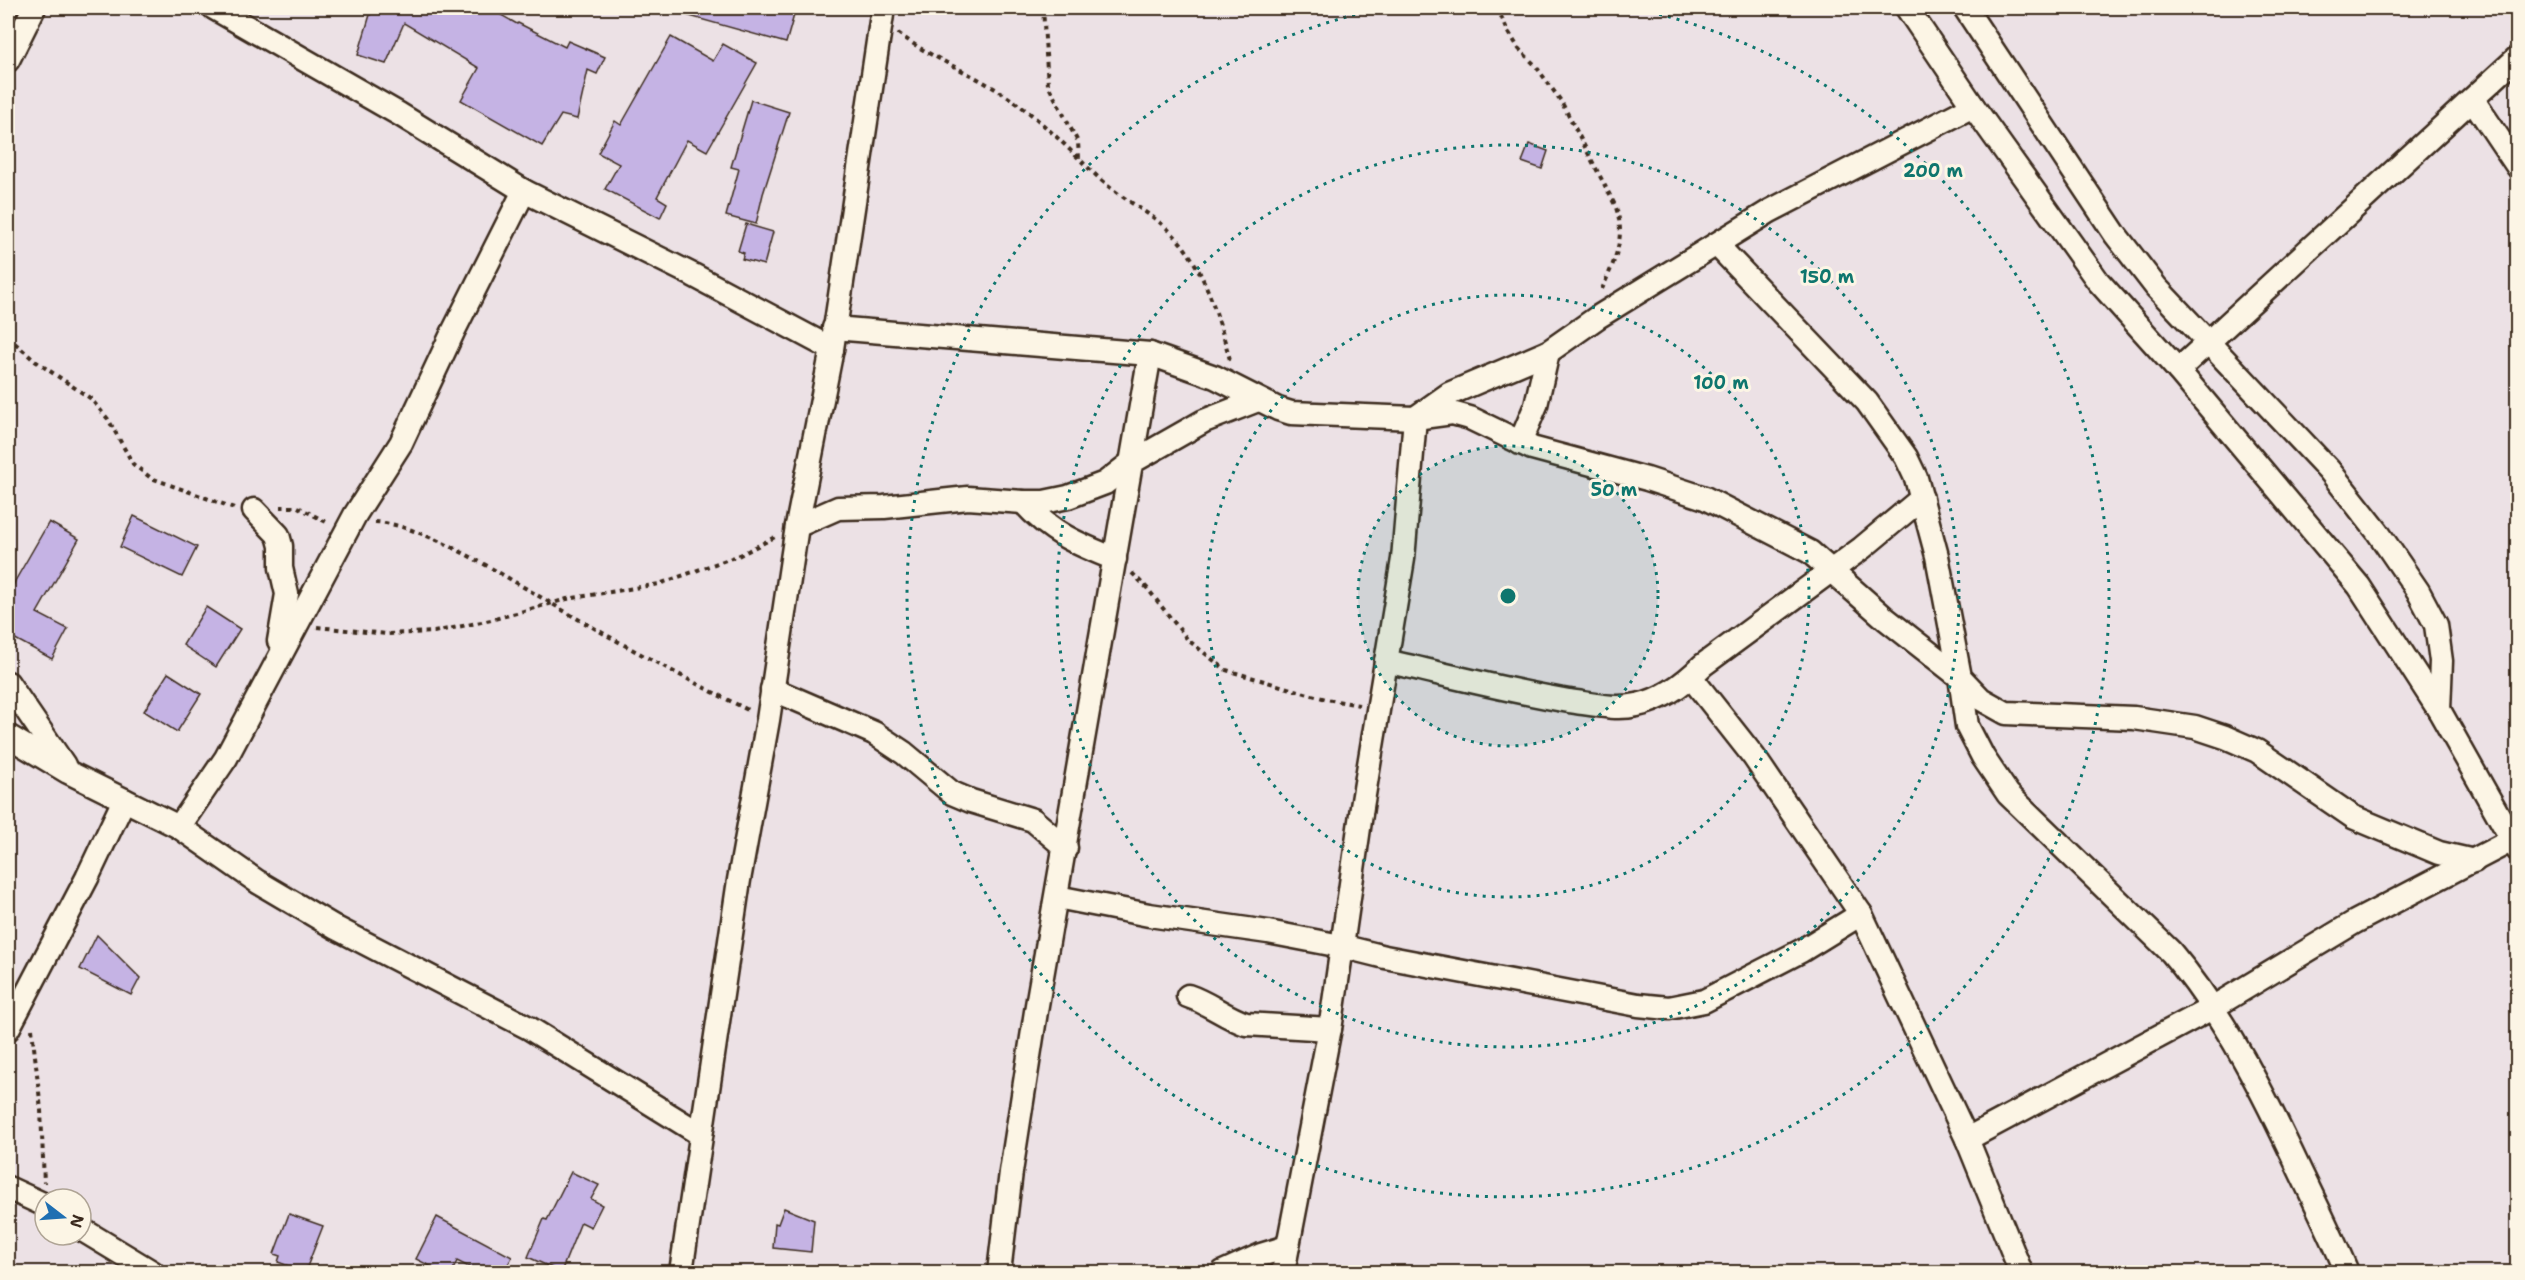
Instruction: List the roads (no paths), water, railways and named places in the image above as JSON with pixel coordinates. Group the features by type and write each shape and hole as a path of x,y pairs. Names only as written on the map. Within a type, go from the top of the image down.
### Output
{"street":[{"path":"8,60 34,8"},
{"path":"214,8 399,114 524,191 693,275 833,338 1149,354 1215,376 1278,410 1304,415 1346,414 1414,418 1452,413 1470,418 1520,443 1556,456 1647,479 1706,498 1810,552 1960,677 1981,699 1999,711 2134,718 2195,727 2235,740 2258,752 2353,817 2439,853 2474,861"},
{"path":"1907,8 1973,106 2098,281 2178,369 2359,586 2439,710 2516,842 2355,922 2212,1008 1967,1139"},
{"path":"1965,8 2115,234 2156,286 2208,344 2329,470 2377,531 2418,591 2436,625 2441,661 2439,710"},
{"path":"681,1272 739,880 768,720 797,526 833,338 882,14"},
{"path":"2178,369 2208,344 2517,57"},
{"path":"2473,100 2517,167"},
{"path":"1414,418 1449,394 1548,352 1598,317 1770,211 1973,106"},
{"path":"179,827 226,758 350,524 411,423 453,332 524,191"},
{"path":"1717,245 1867,402 1906,457 1916,478 1937,556 1967,726 1983,758 2008,794 2171,952 2193,977 2241,1054 2280,1127 2347,1272"},
{"path":"1520,443 1536,405 1548,352"},
{"path":"999,1272 1013,1161 1149,354"},
{"path":"797,526 838,508 884,507 968,498 1044,502 1086,491 1105,483 1132,462 1248,395"},
{"path":"1283,1272 1330,1029 1378,707 1403,559 1414,418"},
{"path":"1386,661 1548,697 1609,707 1636,705 1651,701 1691,677 1702,665 1831,571 1922,498"},
{"path":"1023,502 1047,526 1065,538 1115,559"},
{"path":"254,510 278,535 281,546 280,568 287,594 276,661"},
{"path":"1691,677 1754,757 1861,914 1967,1139 2021,1272"},
{"path":"8,683 68,772"},
{"path":"772,689 874,733 904,753 952,793 1033,820 1066,848"},
{"path":"8,736 68,772 179,827 258,882 336,927 529,1028 700,1134"},
{"path":"8,1029 82,888 124,800"},
{"path":"1057,897 1149,915 1268,932 1420,964 1638,1005 1669,1008 1704,1001 1801,951 1861,914"},
{"path":"1188,996 1209,1004 1246,1024 1330,1029"},
{"path":"8,1188 33,1195"},
{"path":"93,1236 152,1272"},
{"path":"1223,1272 1261,1255 1287,1247"}]}
